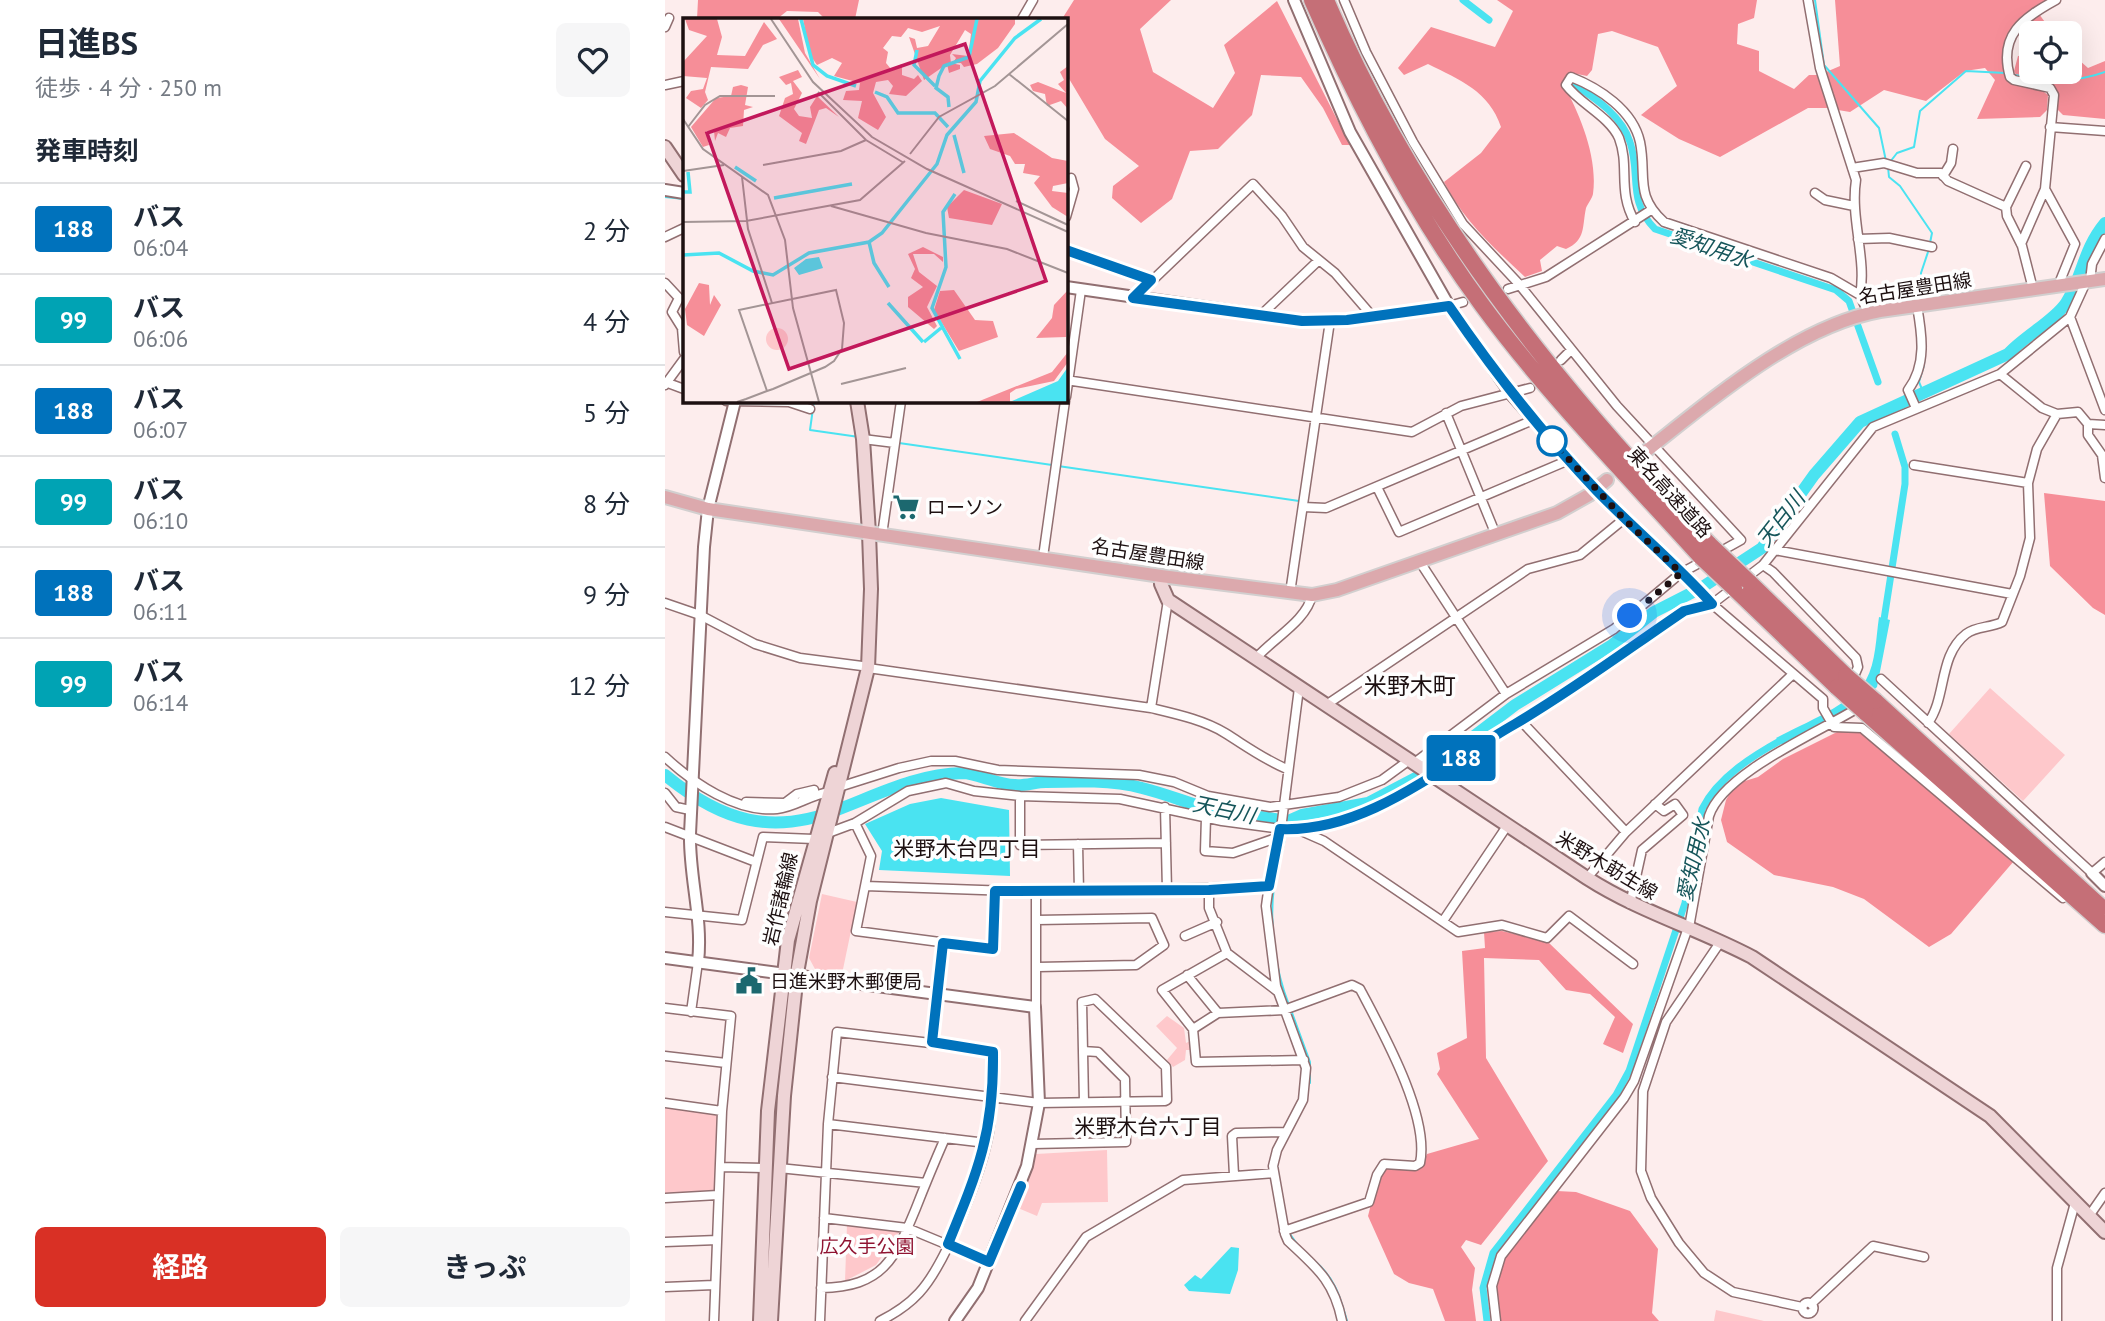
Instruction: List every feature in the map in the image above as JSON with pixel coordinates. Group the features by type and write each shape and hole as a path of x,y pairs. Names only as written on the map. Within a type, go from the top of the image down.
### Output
{"highway":[{"name":"東名高速道路","path":"1312,0 1379,140 1456,267 1503,331 1561,401 1706,551 1749,582 1842,681"},
{"name":"東名高速道路","path":"1326,0 1390,135 1468,257 1569,390 1706,551 1734,588 1842,681 1871,701 2105,911"},
{"name":"東名高速道路","path":"1871,701 2105,925"}],"main road":[{"path":"665,147 683,174"},
{"name":"名古屋豊田線","path":"1650,449 1784,350 1848,319 1866,313 2105,279"},
{"name":"岩作諸輪線","path":"771,1321 791,972 788,940 822,832 828,791 865,667 871,599 863,439 857,402"},
{"name":"名古屋豊田線","path":"665,497 708,509 1161,576 1313,594 1337,590 1557,513 1607,481"},
{"path":"1161,576 1161,584 1168,600"},
{"name":"米野木莇生線","path":"1168,600 1587,878 1630,904 1721,941 1788,979 1990,1116 2105,1232"},
{"name":"岩作諸輪線","path":"760,1321 765,1168 772,1063 791,972"}],"street":[{"path":"1023,18 1033,0"},
{"path":"1294,0 1350,132 1449,306 1511,394 1624,519 1710,601 1823,699"},
{"path":"853,780 931,761 955,761 998,770 1127,774 1174,782 1208,796 1244,804 1282,806 1339,797 1382,780 1412,764 1506,694 1614,629 1681,573 1741,540 1650,449 1518,284 1458,217 1413,142 1366,52 1344,0"},
{"path":"1808,0 1820,68 1856,180 1854,206 1859,239 1860,295 1866,313"},
{"path":"2021,244 2045,189 2054,95 2050,88 2014,80 2009,71 2009,51 2014,29 2056,0"},
{"path":"665,27 670,18"},
{"path":"1636,222 1624,198 1620,141 1613,130 1574,96 1566,85 1571,77 1584,82 1621,108 1634,123 1640,144 1644,195 1651,210 1664,222 1832,278 1860,295"},
{"path":"665,85 683,81"},
{"path":"2050,127 2068,126 2105,131"},
{"path":"1943,176 1951,163 1953,149"},
{"path":"1852,169 1887,164 1905,171 1943,176 2006,206"},
{"path":"2026,166 2006,206 2007,216 2021,244 2033,289"},
{"path":"1067,214 1074,189 1071,178"},
{"path":"1133,298 1253,184 1282,216 1303,247 1335,273 1373,317"},
{"path":"2045,189 2075,244 2061,285"},
{"path":"665,190 683,193"},
{"path":"1815,193 1825,200 1854,206"},
{"path":"1508,289 1546,276 1636,222 1651,210"},
{"path":"665,237 681,230"},
{"path":"1859,239 1876,237 1932,247"},
{"path":"1206,817 1205,851 1233,853 1280,833 1361,813 1521,721 1684,611 1710,601 1763,565 1866,433 1916,408 2000,374 2070,317 2105,239"},
{"path":"1067,250 1151,280"},
{"path":"1260,316 1319,260"},
{"path":"665,283 679,298 672,312 682,328 683,340"},
{"path":"1067,287 1260,316 1330,321 1373,317 1463,302"},
{"path":"1081,290 1067,380 1412,432 1446,413 1530,388"},
{"path":"1916,408 1909,390 1921,362 1921,332 1917,306"},
{"path":"2070,317 2103,396 2105,410"},
{"path":"1290,593 1330,321"},
{"path":"1561,360 1571,350"},
{"path":"683,360 666,383 683,389"},
{"path":"2000,374 2042,408 2057,414 2077,412 2088,424 2088,435 2102,455 2105,478"},
{"path":"691,1012 698,962 698,916 691,878 689,834 700,615 708,509 735,402"},
{"path":"789,402 810,409"},
{"path":"883,528 901,402"},
{"path":"1043,557 1065,402"},
{"path":"1446,413 1496,535"},
{"path":"1928,723 1938,709 1945,666 1963,636 1974,629 2002,622 2030,538 2028,483 2037,449 2057,414"},
{"path":"1303,507 1326,508 1533,420"},
{"path":"2088,424 2105,425"},
{"path":"863,439 895,443"},
{"path":"1377,486 1397,532 1569,460"},
{"path":"1914,466 2028,483"},
{"path":"1325,705 1528,569 1580,555 1624,519"},
{"path":"1775,550 2012,594"},
{"path":"1420,562 1506,694"},
{"path":"1763,565 1773,572 1856,658 1858,667 1854,679 1823,699"},
{"path":"1257,657 1293,622 1313,594"},
{"path":"1151,708 1168,600"},
{"path":"665,603 700,615 755,644 800,659 1151,708 1183,716 1224,732 1265,761 1287,769"},
{"path":"1587,878 1626,832 1793,674"},
{"path":"1881,679 2105,886"},
{"path":"1299,688 1280,833 1266,906 1278,991 1304,1060 1303,1100 1277,1150 1274,1173 1288,1241 1327,1277 1338,1299 1342,1321"},
{"path":"1823,699 1823,710 1839,729 1859,727 1877,740 2105,934"},
{"path":"1496,1321 1492,1286 1497,1263 1630,1089 1687,928 1709,816 1715,801 1764,761 1871,701"},
{"path":"1521,721 1626,832"},
{"path":"665,757 715,794 758,809 776,809 899,768"},
{"path":"665,912 742,920 763,837 822,832 855,823 898,795 941,784 1020,796 1120,799 1280,833"},
{"path":"665,793 676,807 690,808"},
{"path":"1020,796 1020,845 1166,843"},
{"path":"1630,904 1642,850 1683,815 1675,804 1664,811 1655,804"},
{"path":"1165,807 1167,890"},
{"path":"855,823 871,853 856,931 993,949 995,891"},
{"path":"1443,921 1507,826"},
{"path":"665,827 756,862"},
{"path":"1297,830 1325,841 1458,932 1502,925 1547,938 1569,916 1633,964"},
{"path":"1079,844 1079,892"},
{"path":"2092,873 2105,862"},
{"path":"865,886 1036,892 1209,890 1269,886"},
{"path":"1209,890 1209,908 1217,922 1227,953 1278,991"},
{"path":"955,1321 978,1288 1021,1186 1033,1144 1039,1103 1036,892"},
{"path":"1037,920 1152,918 1164,942 1162,947 1136,965 1038,967"},
{"path":"1185,936 1217,922"},
{"path":"1721,941 1666,1022 1643,1091 1641,1171 1651,1198 1679,1243 1704,1273 1733,1292 1807,1311 1873,1246 1924,1257"},
{"path":"932,1042 943,943"},
{"path":"1227,953 1162,990 1193,1029 1196,1062 1304,1060"},
{"path":"665,958 791,972 1036,1008"},
{"path":"1187,975 1218,1013"},
{"path":"1193,1029 1218,1013 1285,1010 1357,986 1397,1063 1422,1141 1419,1165 1384,1164 1377,1175 1369,1202 1284,1231"},
{"path":"832,1077 1039,1103 1084,1102 1167,1100 1168,1071 1097,999 1082,1002 1084,1102"},
{"path":"665,1008 731,1016 722,1111 714,1321"},
{"path":"820,1321 825,1171 835,1034 839,1031 992,1051 993,1097 986,1143 948,1244 933,1275 919,1293 880,1321"},
{"path":"1033,1144 1124,1143 1124,1077 1098,1052 1083,1051"},
{"path":"665,1056 726,1063"},
{"path":"665,1103 722,1111"},
{"path":"828,1124 986,1143"},
{"path":"1234,1175 1233,1136 1236,1133 1285,1132"},
{"path":"821,1288 843,1287 873,1277 897,1254 946,1138"},
{"path":"720,1167 765,1168"},
{"path":"779,1168 926,1183"},
{"path":"1025,1321 1086,1237 1183,1180 1274,1173"},
{"path":"2089,1216 2105,1193"},
{"path":"665,1198 718,1195"},
{"path":"2057,1321 2057,1268 2075,1203"},
{"path":"824,1218 908,1228 989,1262"},
{"path":"665,1242 716,1240"},
{"path":"665,1287 714,1285"}],"green space":[{"path":"1990,688 2065,755 2023,801 1949,734"},
{"path":"822,894 857,902 842,974 815,969 809,958"},
{"path":"1167,1016 1184,1028 1186,1043 1192,1040 1193,1050 1186,1050 1185,1060 1173,1067 1167,1060 1177,1048 1156,1026"},
{"path":"665,1106 716,1112 719,1115 716,1190 713,1193 665,1195"},
{"path":"1107,1150 1108,1202 1042,1203 1037,1216 1018,1208 1036,1154"},
{"name":"広久手公園","path":"847,1224 901,1230 876,1265 845,1281"},
{"path":"1716,1310 1764,1321 1714,1321"}],"shaded area":[{"path":"698,0 859,0 855,18 824,18 818,12 787,11 778,18 697,18"},
{"path":"1074,0 1171,0 1140,29 1153,72 1213,108 1235,73 1224,45 1277,1 1350,145 1342,145 1323,108 1301,77 1261,75 1252,115 1218,149 1190,151 1172,199 1141,223 1112,198 1113,186 1139,166 1105,139 1068,77 1067,18 1063,18"},
{"path":"1497,0 1757,0 1754,18 1738,24 1737,44 1759,51 1759,71 1794,89 1809,75 1819,75 1828,108 1808,108 1720,157 1679,139 1641,115 1677,86 1658,47 1612,31 1598,34 1592,70 1587,76 1572,73 1563,83 1581,122 1593,166 1593,194 1586,208 1582,232 1577,241 1566,249 1557,246 1540,260 1542,271 1525,277 1470,221 1444,182 1481,153 1501,127 1496,115 1472,88 1428,64 1404,75 1398,68 1431,27 1495,47 1513,11"},
{"path":"1835,0 2047,0 2023,15 2016,23 2008,50 2009,77 2019,81 2019,84 2025,84 2048,95 2047,110 2040,117 1977,119 1995,80 1985,68 1965,71 1926,101 1884,90 1850,112 1838,110 1826,72 1840,66"},
{"path":"2039,14 2044,21 2031,21"},
{"path":"2019,56 2019,77 2014,71"},
{"path":"2105,61 2105,119 2063,115 2055,107 2058,92 2054,86 2046,84 2082,84 2082,63 2088,68"},
{"path":"2044,493 2105,501 2105,615 2093,608 2050,566"},
{"path":"1851,725 2014,861 1951,934 1929,947 1864,899 1833,887 1774,875 1727,842 1721,820 1726,800 1735,784 1758,777 1783,759"},
{"path":"1502,931 1548,942 1633,1024 1623,1053 1603,1044 1615,1017 1590,994 1566,990 1539,960 1484,958 1486,1058 1548,1161 1481,1245 1466,1240 1461,1247 1475,1268 1472,1290 1476,1321 1445,1321 1433,1289 1409,1283 1394,1274 1368,1216 1378,1177 1385,1165 1421,1168 1427,1154 1479,1139 1437,1074 1440,1069 1437,1053 1467,1038 1462,951 1485,948 1484,932"},
{"path":"1557,1191 1576,1192 1630,1211 1658,1249 1652,1313 1659,1321 1498,1321 1494,1277 1507,1247"}],"water":[{"path":"1879,617 1890,620 1877,687 1853,709 1784,746 1776,738 1838,705 1866,680 1874,657"},
{"path":"941,798 1009,810 1010,876 879,870 882,851 865,824 910,804"},
{"path":"1231,1247 1239,1248 1238,1270 1230,1294 1189,1291 1184,1285 1195,1275 1201,1279"}],"waterway":[{"name":"愛知用水","path":"1463,0 1489,20"},
{"path":"1815,0 1824,65 1879,128 1886,161"},
{"path":"1890,162 1897,153 1914,147 1920,111 1966,71 2005,73"},
{"path":"2014,75 2071,80 2105,72"},
{"name":"愛知用水","path":"1574,84 1607,109 1621,124 1633,154 1641,208 1655,229 1836,290 1849,301 1878,382"},
{"path":"1888,167 1889,177 1900,186 1932,233 1930,243"},
{"path":"665,197 683,199"},
{"name":"天白川","path":"665,775 706,804 748,820 770,822 793,822 817,817 916,780 963,773 1015,785 1070,781 1131,785 1218,811 1286,822 1302,815 1368,803 1427,772 1515,705 1612,645 1654,612 1701,588 1762,548 1814,475 1860,422 2008,354 2061,310 2072,293 2097,233 2105,223"},
{"path":"1920,301 1921,273 1929,249"},
{"path":"1924,394 1919,382 1924,365 1925,338"},
{"path":"814,402 810,430 859,437"},
{"name":"愛知用水","path":"1883,626 1905,484 1905,467 1895,434"},
{"path":"899,443 1052,465"},
{"path":"1058,466 1299,501"},
{"name":"愛知用水","path":"1487,1321 1483,1288 1493,1253 1616,1095 1629,1071 1685,903 1702,809 1727,777 1749,759 1785,738"},
{"path":"1286,832 1274,886 1272,916 1277,962 1289,1005"},
{"path":"1291,1010 1310,1062 1310,1083"},
{"path":"1277,1165 1281,1191"},
{"path":"1290,1234 1297,1244"},
{"path":"1316,1262 1333,1282 1347,1321"}],"bus line":[{"name":"188","path":"1021,1186 989,1262 948,1244 980,1163 989,1131 993,1097 993,1052 990,1049 932,1042 943,943 993,949 995,891 1209,890 1269,886 1280,829 1297,830 1324,823 1361,813 1390,800 1500,735 1684,611 1712,604 1624,519 1533,420 1489,365 1449,306 1347,320 1302,321 1133,298 1151,280 1067,250"}],"place":[{"name":"ローソン","path":"906,507"},
{"name":"日進米野木郵便局","path":"749,981"}],"district":[{"name":"米野木町","path":"1410,686"},
{"name":"米野木台四丁目","path":"967,849"},
{"name":"米野木台六丁目","path":"1148,1127"}],"route":[{"path":"1552,441 1624,519 1681,573 1630,616"}]}
